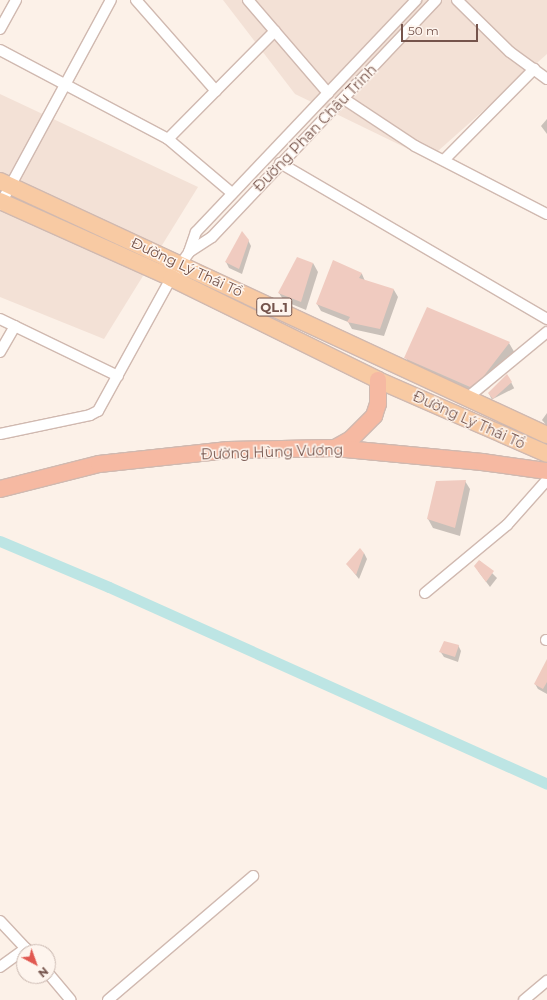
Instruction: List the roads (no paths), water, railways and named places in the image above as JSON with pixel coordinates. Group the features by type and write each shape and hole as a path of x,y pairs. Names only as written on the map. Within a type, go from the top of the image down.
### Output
{"highway":[{"path":"335,448 351,439 374,416 378,404 378,380"},
{"name":"Đường Hùng Vương","path":"0,489 99,464 228,450 335,448 482,462 547,472"}],"main road":[{"name":"Đường Lý Thái Tổ","path":"4,183 185,258 409,372 547,435"},
{"name":"Đường Lý Thái Tổ","path":"0,203 171,278 378,380 547,454"},
{"path":"400,390 409,372"}],"street":[{"path":"0,29 16,0"},
{"path":"0,203 4,183 65,84 111,0"},
{"path":"136,0 216,91"},
{"path":"248,0 328,93"},
{"name":"Đường Phan Châu Trinh","path":"0,434 90,415 98,411 104,403 171,278 185,258 196,232 416,0"},
{"name":"Đường Phan Châu Trinh","path":"185,258 212,237 280,163 344,99 436,0"},
{"path":"457,0 510,52 547,79"},
{"path":"168,139 275,31"},
{"path":"381,37 392,47"},
{"path":"0,50 168,139 232,193"},
{"path":"445,159 534,70"},
{"path":"344,99 415,146 445,159 543,212 547,202"},
{"path":"280,163 547,320"},
{"path":"0,320 118,376"},
{"path":"0,352 15,326"},
{"path":"467,398 547,332"},
{"path":"425,593 507,525 547,480"},
{"path":"108,1000 253,876"},
{"path":"0,921 21,944"},
{"path":"0,967 16,957"},
{"path":"524,1000 547,981"},
{"path":"56,982 71,1000"}],"waterway":[{"path":"0,541 109,587 547,784"}]}
